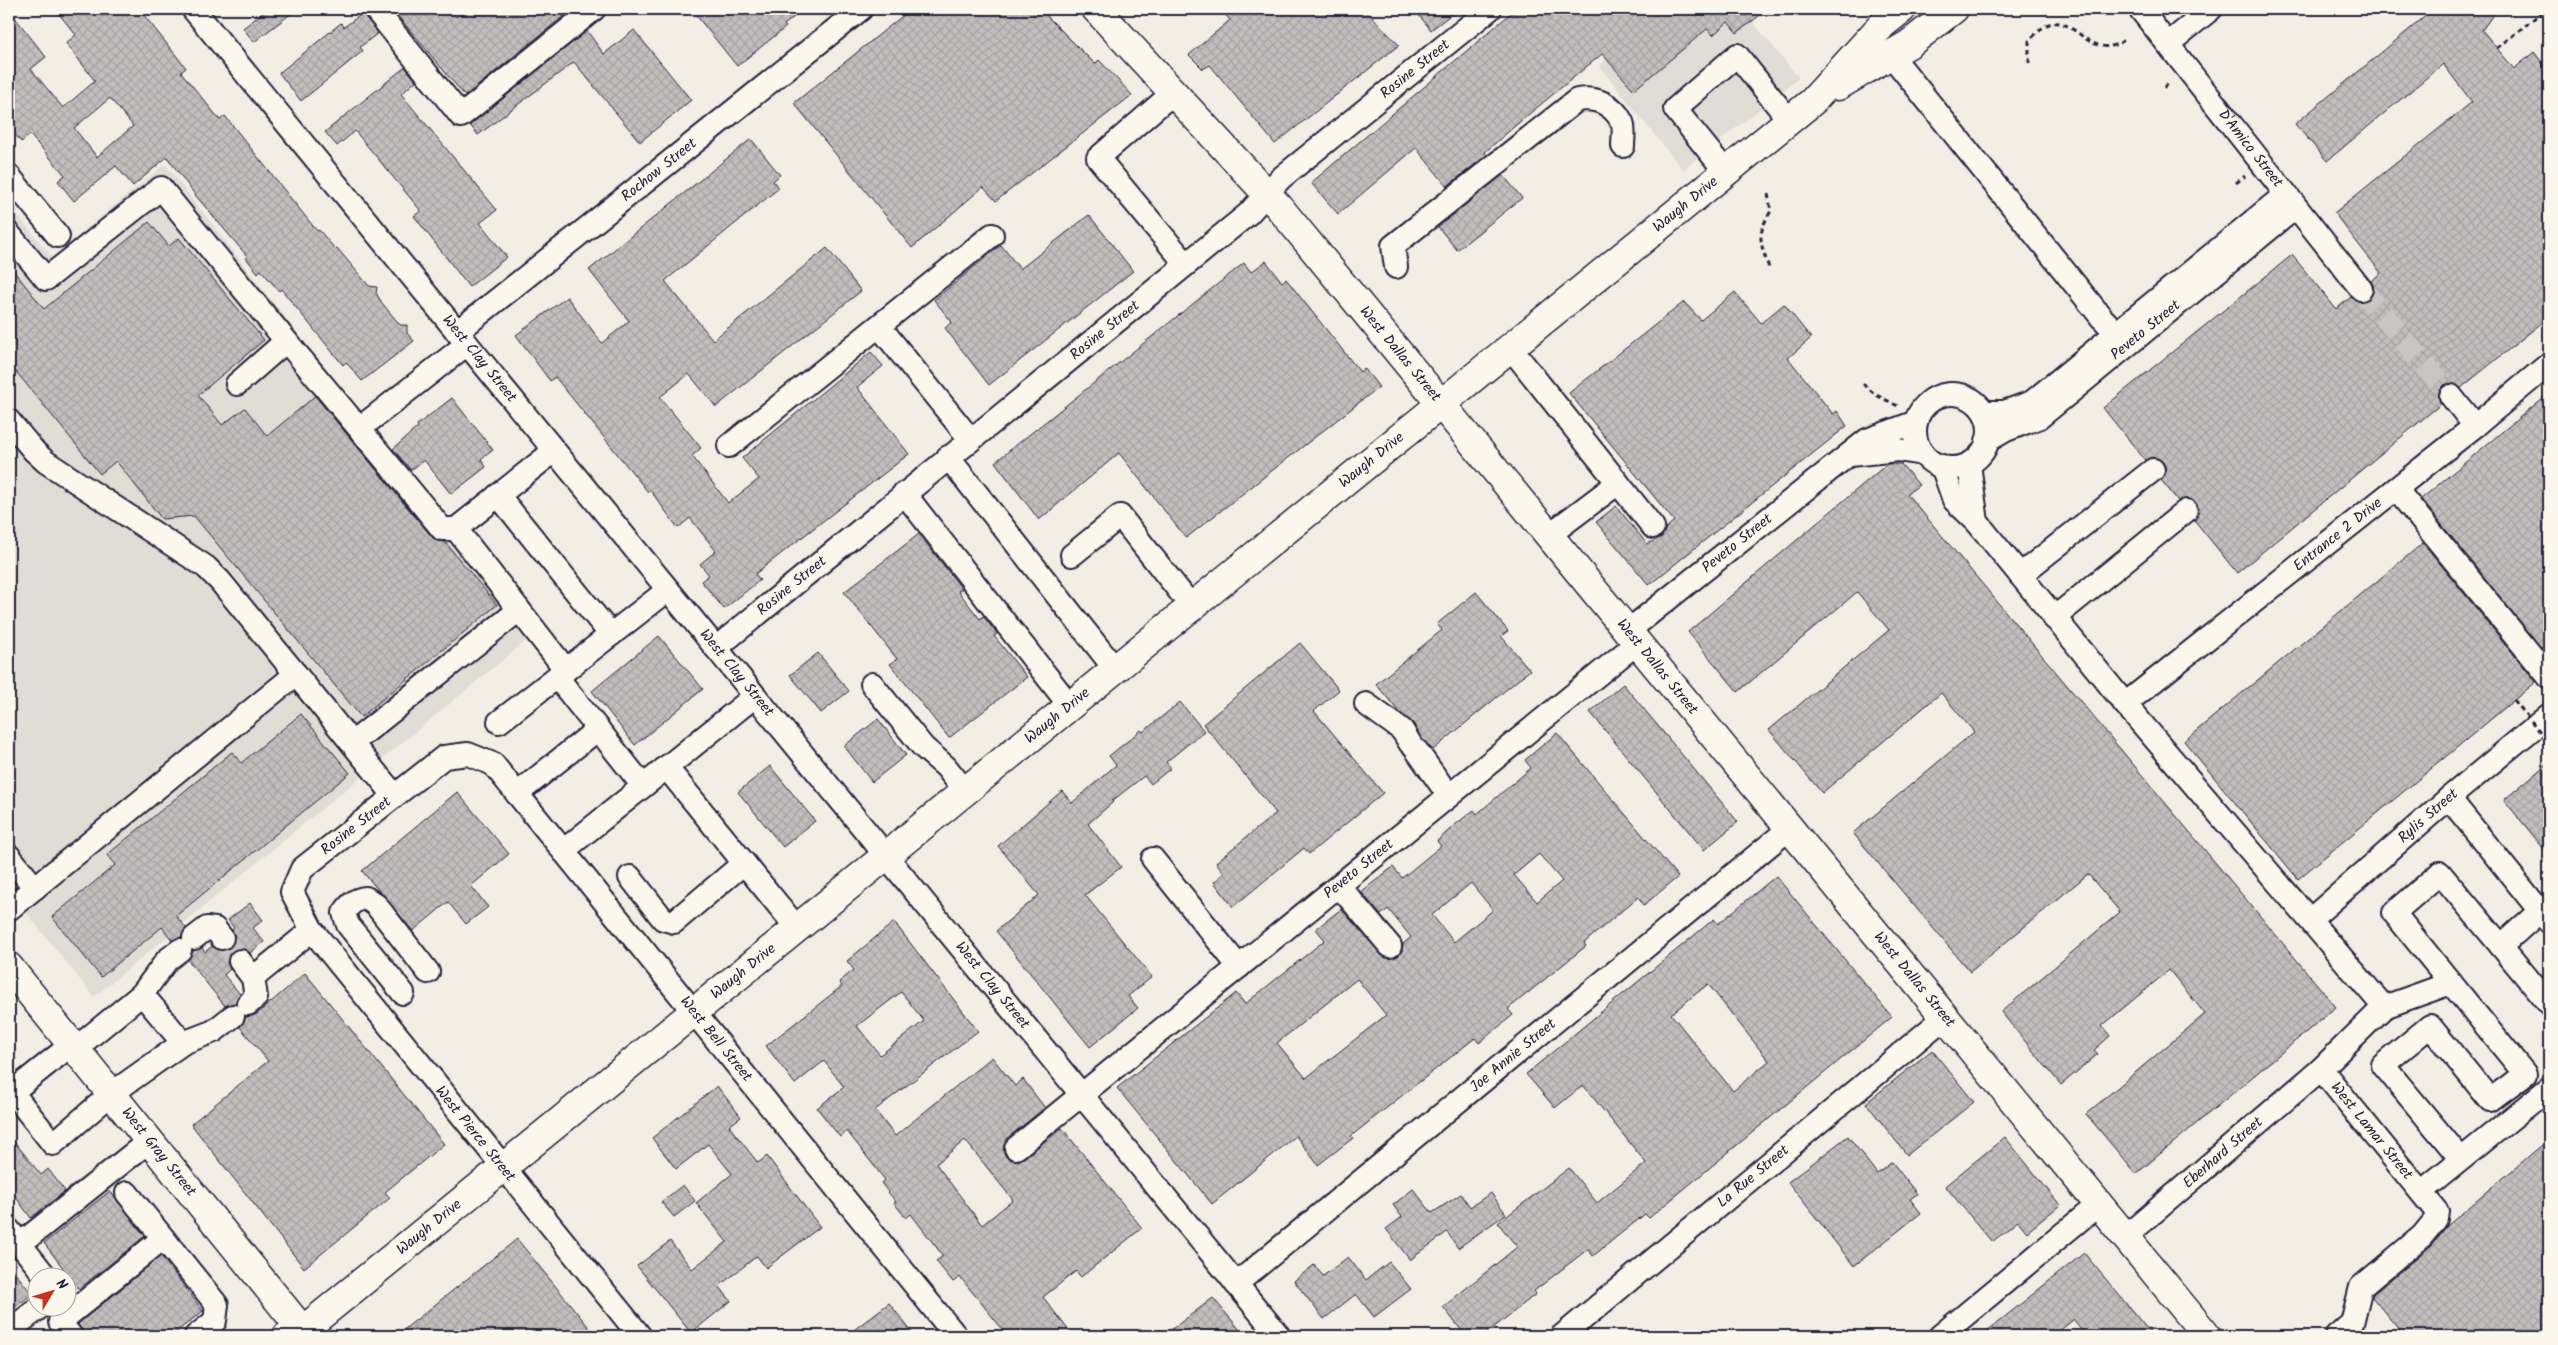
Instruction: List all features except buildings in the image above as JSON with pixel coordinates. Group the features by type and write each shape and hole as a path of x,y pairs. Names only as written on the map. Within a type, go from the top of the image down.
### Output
{"main road":[{"name":"West Dallas Street","path":"1096,9 1267,193 2207,1336"},
{"name":"Waugh Drive","path":"1813,101 1883,24 1902,9"},
{"name":"Waugh Drive","path":"299,1335 1789,120 1813,101 1909,44 1954,9"},
{"name":"West Gray Street","path":"9,967 149,1141 299,1335"}],"street":[{"name":"West Clay Street","path":"193,9 1277,1336"},
{"path":"375,9 461,116 594,9"},
{"name":"Rochow Street","path":"360,428 462,338 861,9"},
{"name":"Rosine Street","path":"716,648 1248,214 1281,178 1490,9"},
{"name":"D'Amico Street","path":"2140,9 2361,289"},
{"path":"2168,44 2212,9"},
{"path":"1726,172 1674,109 1737,55 1789,120"},
{"path":"1891,55 2102,318 2116,332"},
{"path":"1174,92 1098,158 1186,264"},
{"path":"1396,267 1393,246 1577,100 1592,98 1608,105 1623,123 1623,146"},
{"path":"9,176 58,236"},
{"path":"9,234 46,279 161,188 442,529 456,529 554,451"},
{"name":"Peveto Street","path":"1984,412 2004,412 2032,402 2116,332 2291,200"},
{"name":"Peveto Street","path":"1987,441 2006,430 2040,417 2291,200"},
{"path":"728,446 992,236"},
{"path":"879,326 970,439"},
{"path":"237,384 286,341"},
{"path":"1510,348 1652,527"},
{"name":"Entrance 2 Drive","path":"2125,704 2475,426 2549,364"},
{"path":"1846,456 1898,450 1923,454 1942,466 1955,468 1969,464 1977,458 1987,441 1989,431 1984,412 1970,398 1951,394 1942,395 1925,405 1916,422 1918,444 1923,454"},
{"path":"2451,396 2475,426"},
{"path":"9,420 34,451 46,462 206,567 394,795"},
{"name":"Peveto Street","path":"1016,1148 1449,796 1632,637 1846,456 1866,440 1916,422"},
{"path":"948,457 1115,669"},
{"path":"1969,464 1977,522"},
{"path":"1942,466 1954,500 1977,522 2125,704 2311,919 2384,1007 2452,984"},
{"path":"2020,575 2153,470"},
{"path":"1549,535 1618,482"},
{"path":"2396,488 2549,677"},
{"path":"904,494 1070,706"},
{"path":"498,495 611,635"},
{"path":"2054,618 2186,511"},
{"path":"1072,555 1120,516 1192,607"},
{"path":"456,529 519,610 598,729 643,786"},
{"path":"499,722 668,590"},
{"path":"352,743 519,610"},
{"path":"9,909 296,674"},
{"path":"872,684 923,747 946,767 965,791"},
{"path":"563,851 755,696"},
{"path":"1366,704 1402,730 1425,766 1449,796"},
{"name":"Rylis Street","path":"2311,919 2449,798 2549,715"},
{"path":"517,794 598,729"},
{"name":"Rosine Street","path":"312,930 292,892 302,869 444,757 468,754"},
{"name":"West Bell Street","path":"468,754 493,764 956,1336"},
{"path":"666,767 797,928"},
{"path":"2449,798 2545,917 2501,946"},
{"name":"Joe Annie Street","path":"1236,1284 1790,828"},
{"path":"9,856 35,888"},
{"path":"1153,859 1239,967"},
{"path":"630,877 663,919 674,922 744,863"},
{"path":"2462,1159 2383,1065 2430,1026 2490,1100 2525,1074 2394,913 2440,873 2549,1004"},
{"path":"1338,886 1390,946"},
{"path":"403,993 348,925 344,913 349,905 359,899 366,898 376,905 428,972"},
{"path":"222,938 215,929 207,928 167,960 142,994 12,1092 53,1144 111,1094 183,1043 214,1031 312,930"},
{"name":"West Pierce Street","path":"312,930 640,1336"},
{"path":"142,994 183,1043"},
{"name":"Eberhard Street","path":"2125,1237 2321,1069 2384,1007"},
{"name":"La Rue Street","path":"1562,1336 1945,1017"},
{"name":"West Lamar Street","path":"2321,1069 2437,1212 2436,1219 2422,1236 2361,1288 2352,1323 2337,1336"},
{"path":"2421,1192 2549,1088"},
{"path":"39,1268 14,1238 149,1141"},
{"path":"127,1193 217,1305 215,1321 196,1336"},
{"path":"1940,1336 2099,1204"},
{"path":"78,1302 163,1238"},
{"path":"9,1331 28,1316"},
{"path":"63,1318 60,1322 70,1336"}],"path":[{"path":"2497,48 2546,9"},
{"path":"2029,63 2029,42 2039,30 2050,23 2063,24 2091,42 2103,47 2117,46 2126,39"},
{"path":"2164,88 2170,82"},
{"path":"2236,183 2248,174"},
{"path":"1768,194 1771,211 1762,226 1760,236 1769,268"},
{"path":"1864,384 1876,395 1899,406"},
{"path":"2514,700 2549,743"}],"shaded area":[{"path":"1670,9 1742,9 1799,78 1683,170 1599,66"},
{"path":"165,164 533,635 94,997 9,891 9,205 52,257"}],"tunnel":[{"path":"2361,289 2451,396"},
{"path":"222,938 240,961"}]}
